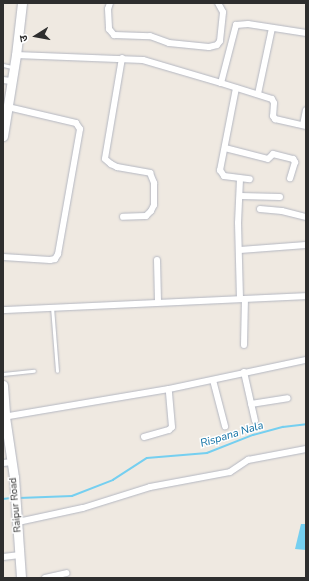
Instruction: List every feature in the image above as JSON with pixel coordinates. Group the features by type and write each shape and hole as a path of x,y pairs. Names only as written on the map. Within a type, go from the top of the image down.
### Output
{"main road":[{"path":"3,136 8,106 7,81 14,67 22,3"},
{"name":"Raipur Road","path":"3,385 8,462 14,477 21,578"}],"street":[{"path":"110,3 108,9 110,29 114,35 150,36 169,43 209,48 217,45 220,41 223,12 218,3"},
{"path":"221,83 236,25 248,24 306,33"},
{"path":"258,94 272,28"},
{"path":"16,55 122,58 159,63 258,94 274,101 273,116 275,119 304,126 306,110"},
{"path":"122,58 105,159 117,167 150,173 154,187 154,205 146,216 123,217"},
{"path":"236,88 225,148 220,166 221,174 250,179"},
{"path":"3,257 55,259 58,254 80,129 79,124 8,106"},
{"path":"225,148 268,159 273,154 293,159 295,162 290,178"},
{"path":"240,178 238,223 243,299 244,346"},
{"path":"240,196 280,197"},
{"path":"260,209 282,211 306,217"},
{"path":"240,250 306,245"},
{"path":"157,260 158,302"},
{"path":"3,310 306,296"},
{"path":"4,417 169,389 306,360"},
{"path":"244,372 255,421"},
{"path":"213,380 225,426"},
{"path":"144,437 169,430 172,427 169,389"},
{"path":"251,404 288,398"},
{"path":"18,522 83,508 150,487 230,472 248,460 306,449"},
{"path":"3,557 20,555"},
{"path":"45,578 66,573"}],"lane":[{"path":"3,65 14,67"},
{"path":"52,307 57,370"},
{"path":"3,374 34,371"}],"water":[{"path":"301,524 306,524 306,550 295,549"}],"waterway":[{"name":"Rispana Nala","path":"19,498 72,496 113,480 147,458 207,453 253,435 283,427 306,424"},
{"name":"Rispana Nala","path":"3,499 11,498"}]}
